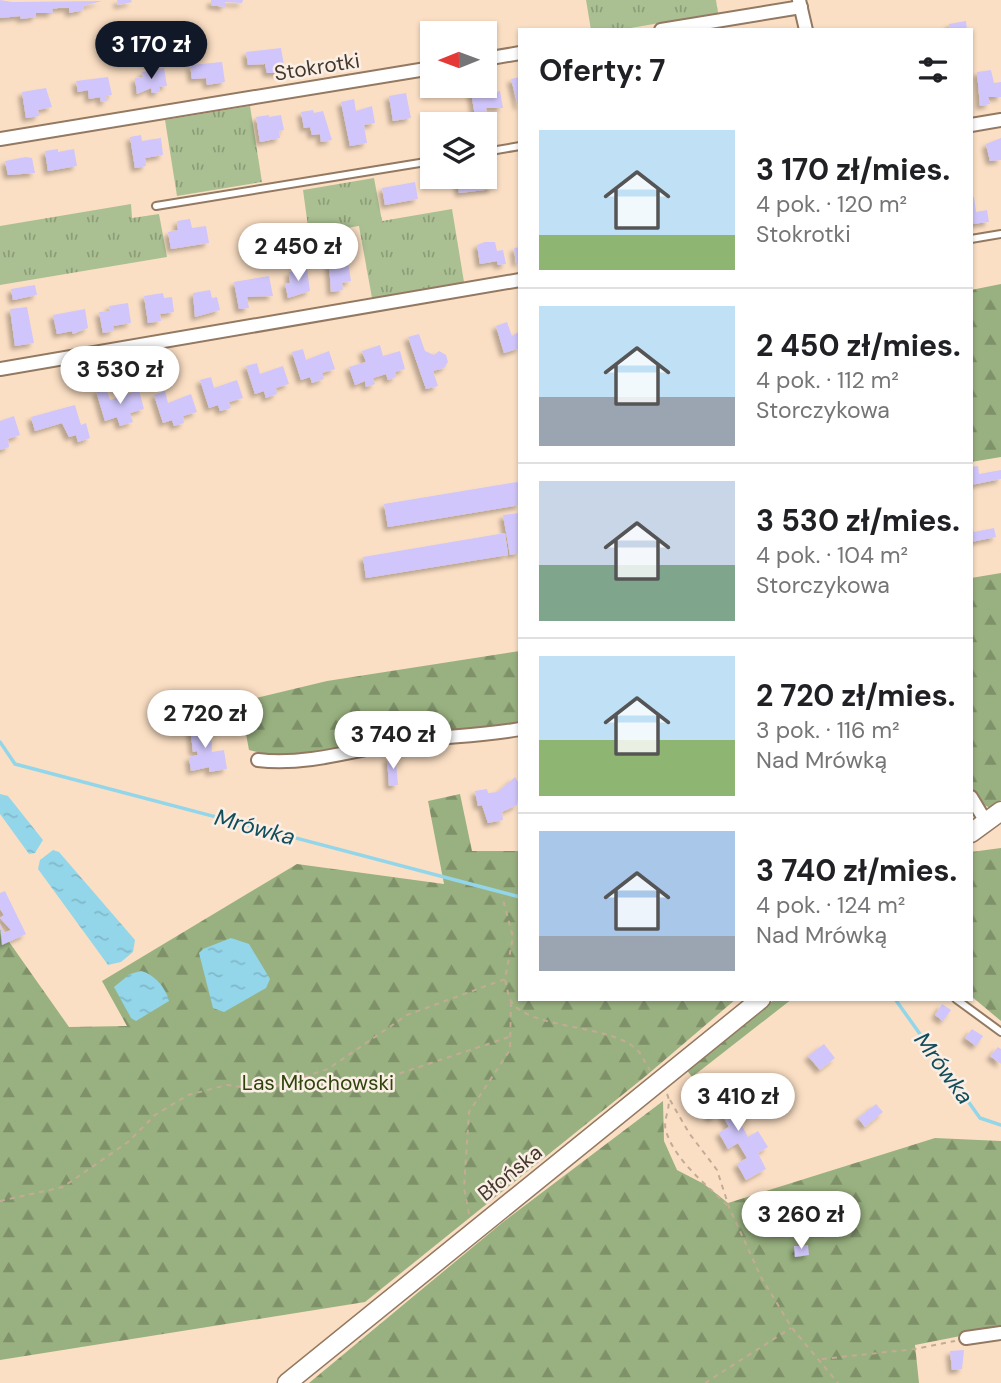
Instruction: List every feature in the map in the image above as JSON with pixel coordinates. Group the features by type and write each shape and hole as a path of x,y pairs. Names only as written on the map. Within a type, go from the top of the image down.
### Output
{"main road":[{"path":"973,832 994,816"},
{"name":"Błońska","path":"287,1383 759,1001"}],"street":[{"path":"671,28 800,3 806,28"},
{"path":"497,57 518,53"},
{"name":"Stokrotki","path":"0,139 420,70"},
{"path":"973,125 1001,120"},
{"path":"0,369 518,280"},
{"path":"258,760 286,763 406,741 475,736 518,729"},
{"path":"973,799 994,816"},
{"path":"966,1338 1001,1333"}],"lane":[{"path":"497,150 518,146"},
{"path":"156,206 420,163"},
{"path":"973,239 1001,234"},
{"path":"959,1001 1001,1032"}],"path":[{"path":"473,1232 464,1188 469,1112 510,1050 511,1002 505,979 513,936 502,896"},
{"path":"0,1201 63,1187 128,1142 155,1115 188,1096 227,1084 263,1090 328,1069 407,1015 505,979"},
{"path":"511,1002 524,1012 548,1022 605,1034 638,1050 689,1133 717,1170 729,1207 761,1277 792,1328 838,1383"},
{"path":"371,1083 510,1037"},
{"path":"670,1099 665,1130 682,1160 729,1207"},
{"path":"705,1383 792,1328"},
{"path":"820,1359 915,1349 966,1338"}],"green space":[{"path":"586,0 716,0 718,13 631,28 591,28"},
{"path":"250,106 262,182 177,196 165,120"},
{"path":"374,178 382,221 452,209 464,282 372,298 359,226 309,234 303,190"},
{"path":"131,204 132,218 159,214 167,257 0,285 0,226"},
{"path":"1001,284 1001,457 973,462 973,290"},
{"path":"1001,573 1001,800 990,808 982,804 973,790 973,578"},
{"path":"518,651 518,725 286,759 249,750 240,702 327,681"},
{"name":"Las Młochowski","path":"460,794 472,851 518,851 518,1001 734,1001 647,1075 365,1302 0,1360 0,929 69,1027 127,1026 102,981 297,864 444,884 428,801"},
{"path":"1001,848 1001,1021 973,998 973,852"},
{"path":"772,1001 789,1001 692,1077 686,1069"},
{"path":"663,1101 664,1141 677,1170 704,1184 728,1203 935,1138 1001,1141 1001,1328 915,1345 919,1383 309,1383 503,1222"}],"water":[{"path":"0,794 8,796 43,840 35,853 29,854 0,814"},
{"path":"53,850 59,852 135,940 133,952 121,962 108,965 38,869 40,860"},
{"path":"231,938 249,944 270,979 266,988 224,1012 213,1008 199,953"},
{"path":"141,971 159,982 169,1001 136,1021 131,1018 114,987 130,974"}],"building":[{"path":"0,0 102,1 83,6 84,10 69,13 69,8 58,8 52,9 53,13 36,13 36,17 21,19 20,16 0,18"},
{"path":"117,0 131,0 132,2 118,5"},
{"path":"211,0 243,0 242,3 225,2 225,7 211,5"},
{"path":"966,21 967,28 950,28 949,24"},
{"path":"281,48 285,71 267,73 265,64 248,65 246,52"},
{"path":"222,62 225,82 207,85 206,78 192,79 190,65"},
{"path":"164,68 167,86 159,87 160,92 152,93 151,88 137,94 135,78 143,77 142,72"},
{"path":"991,70 994,83 1001,82 1001,97 988,97 990,104 980,106 977,72"},
{"path":"108,77 112,95 106,96 107,101 101,102 100,97 89,99 88,90 78,92 76,81"},
{"path":"518,77 518,106 511,79"},
{"path":"46,88 52,107 38,110 39,116 26,118 22,92"},
{"path":"500,91 503,108 486,108 487,112 474,112 472,98 497,98 497,92"},
{"path":"406,93 411,118 393,121 389,96"},
{"path":"354,99 356,111 372,106 375,123 364,125 367,143 350,146 341,102"},
{"path":"313,110 314,113 323,111 332,140 321,142 320,134 312,135 310,127 304,128 301,112"},
{"path":"281,115 284,130 279,131 280,138 260,142 256,117"},
{"path":"141,135 142,141 161,138 163,155 145,158 146,166 135,168 130,137"},
{"path":"1001,138 1001,160 990,161 986,144"},
{"path":"58,149 58,152 74,149 77,166 48,171 45,151"},
{"path":"32,158 35,173 8,175 5,161"},
{"path":"415,182 418,199 385,205 382,188"},
{"path":"458,189 493,189 459,193"},
{"path":"973,197 976,212 987,210 989,222 973,224"},
{"path":"190,219 192,228 206,226 209,243 171,249 168,232 178,230 177,221"},
{"path":"495,242 497,251 503,250 506,264 498,265 497,261 480,264 477,245"},
{"path":"518,247 516,263 514,248"},
{"path":"348,262 351,281 342,283 343,290 331,292 329,264"},
{"path":"307,269 310,291 288,298 285,283 290,283 289,272"},
{"path":"269,276 273,296 247,297 249,308 239,309 234,282"},
{"path":"35,285 37,295 13,300 11,289"},
{"path":"210,290 212,298 217,297 220,310 195,317 193,293"},
{"path":"163,293 164,298 172,297 174,312 160,314 161,321 148,323 144,296"},
{"path":"128,303 131,323 113,326 114,331 103,333 99,312 110,311 109,306"},
{"path":"27,307 34,343 15,346 10,309"},
{"path":"85,309 88,328 73,334 72,331 57,334 53,315"},
{"path":"507,322 512,336 518,332 518,349 504,353 496,326"},
{"path":"419,334 425,351 434,355 439,351 446,355 448,362 444,368 433,371 438,386 426,389 408,337"},
{"path":"380,345 383,356 400,351 405,369 395,372 396,377 388,380 386,374 373,378 375,384 366,387 365,381 355,385 349,367 366,362 362,351"},
{"path":"303,349 306,360 329,351 335,369 322,373 324,379 312,383 310,377 301,380 292,352"},
{"path":"257,363 260,374 283,366 289,384 276,388 277,394 266,398 264,391 255,394 246,366"},
{"path":"211,377 214,388 237,380 243,398 229,402 231,408 220,411 218,405 209,408 200,380"},
{"path":"106,388 110,400 139,390 144,409 130,413 133,422 120,426 117,417 105,421 96,391"},
{"path":"165,391 168,403 191,394 197,412 183,416 184,423 174,426 172,420 163,423 154,395"},
{"path":"75,405 81,425 86,423 90,438 78,442 76,435 69,437 62,423 35,431 31,417"},
{"path":"14,416 20,435 8,439 9,447 0,450 0,421"},
{"path":"978,466 979,474 1001,470 1001,479 973,485 973,467"},
{"path":"518,483 518,505 388,527 384,504"},
{"path":"518,513 518,553 510,555 503,515"},
{"path":"994,528 996,537 973,542 973,530 974,532"},
{"path":"505,533 508,555 366,578 363,557"},
{"path":"206,722 211,731 212,752 224,750 227,769 209,772 209,767 191,771 189,757 198,755 197,751 193,752 190,726"},
{"path":"395,755 399,755 400,761 396,761 398,785 389,786 387,758 396,758"},
{"path":"515,777 518,782 517,805 502,812 503,820 488,823 482,805 478,806 475,791 487,789 488,793 498,792"},
{"path":"5,891 26,934 2,945 0,924 4,933 11,930 0,918 4,915 0,909 0,893"},
{"path":"942,1004 951,1010 943,1021 935,1015"},
{"path":"972,1029 983,1036 976,1046 965,1038"},
{"path":"824,1044 835,1058 820,1070 808,1056"},
{"path":"998,1047 1001,1049 1001,1064 990,1056"},
{"path":"722,1090 731,1105 740,1100 750,1116 740,1122 748,1137 758,1131 768,1147 758,1153 766,1169 746,1180 737,1164 747,1158 738,1143 728,1149 719,1133 729,1127 721,1112 711,1118 701,1102"},
{"path":"876,1104 883,1112 865,1127 858,1118"},
{"path":"808,1245 809,1255 795,1257 794,1246"},
{"path":"964,1350 962,1369 952,1370 950,1351"}],"waterway":[{"name":"Mrówka","path":"0,742 15,764 518,896"},
{"name":"Mrówka","path":"896,1001 980,1118 1001,1125"}]}
